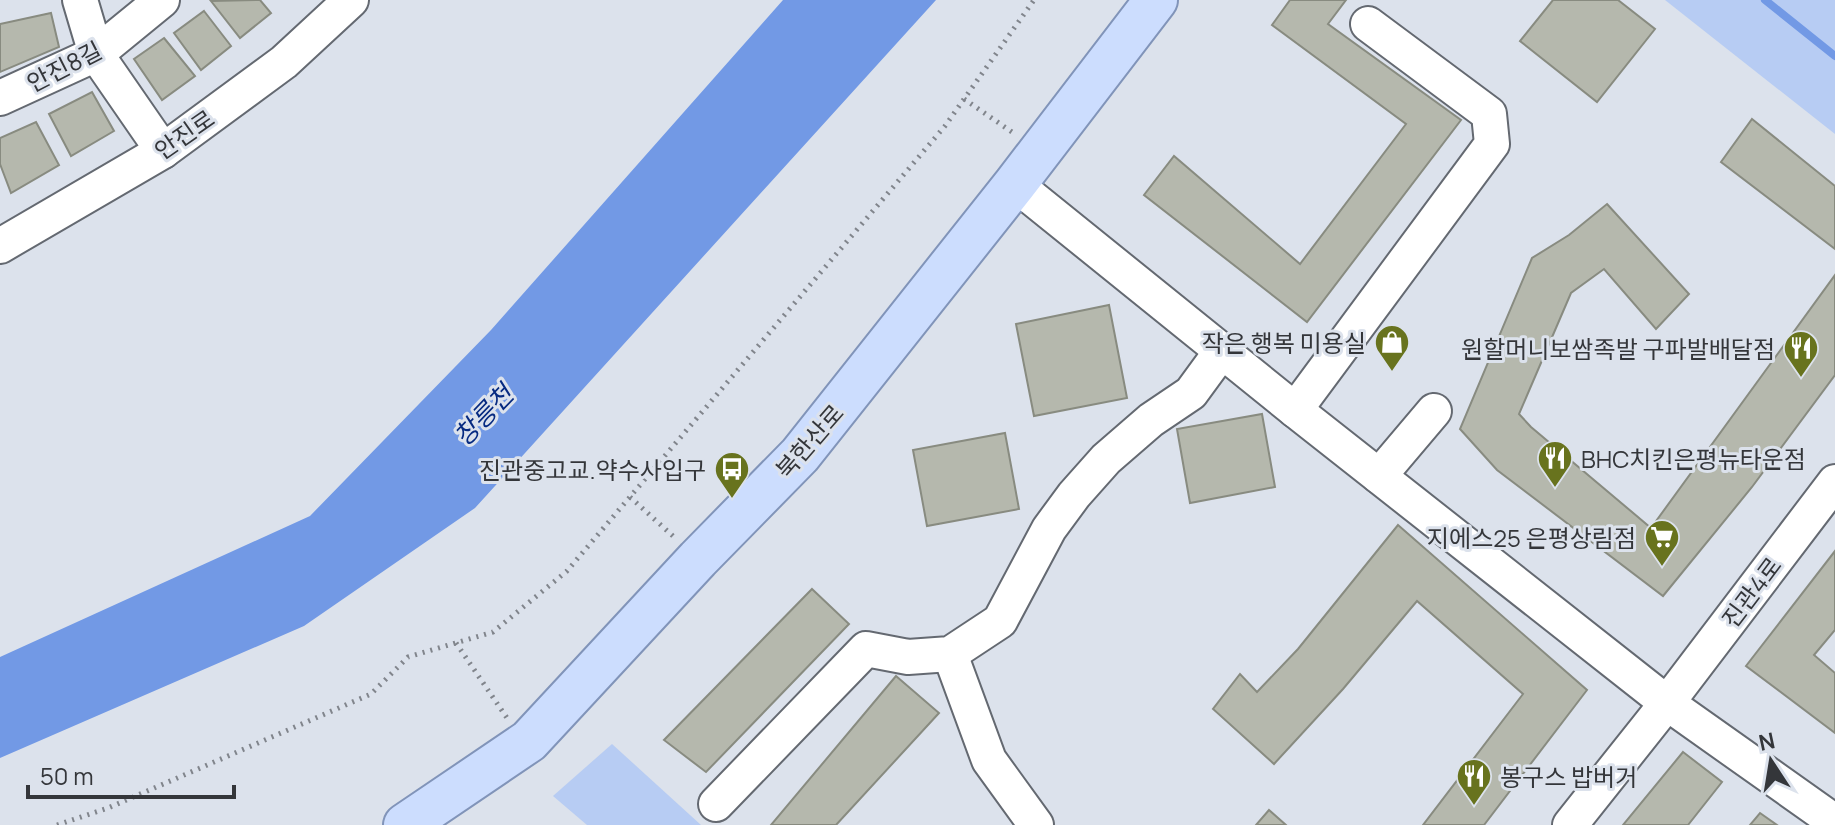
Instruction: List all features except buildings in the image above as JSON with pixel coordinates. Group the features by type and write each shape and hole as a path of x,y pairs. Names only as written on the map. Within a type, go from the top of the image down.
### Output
{"main road":[{"name":"북한산로","path":"405,825 529,741 698,559 800,455 1156,0"}],"street":[{"path":"80,0 96,54 163,151"},
{"name":"안진8길","path":"0,98 96,54 162,0"},
{"name":"안진로","path":"0,246 163,151 284,62 351,0"},
{"path":"1295,410 1492,144 1489,114 1368,24"},
{"path":"1015,184 1221,352 1667,703 1835,822"},
{"path":"716,804 866,649 908,657 950,654 1000,621 1049,529 1074,495 1106,459 1151,420 1191,393 1221,352"},
{"path":"1379,476 1434,411"},
{"name":"진관4로","path":"1570,825 1835,482"},
{"path":"950,654 989,760 1036,825"}],"path":[{"path":"57,825 108,808 371,694 408,657 493,632 567,571 945,126 1034,0"},
{"path":"964,99 1014,133"},
{"path":"630,497 678,541"},
{"path":"456,643 508,719"}],"shaded area":[{"path":"1665,0 1835,0 1835,134"},
{"path":"612,744 701,825 587,825 553,796"}],"water":[{"name":"창릉천","path":"783,0 936,0 475,508 304,626 0,758 0,657 310,516 491,330"}],"waterway":[{"path":"1765,0 1835,56"}],"place":[{"name":"작은 행복 미용실","path":"1392,373"},
{"name":"원할머니보쌈족발 구파발배달점","path":"1801,379"},
{"name":"BHC치킨은평뉴타운점","path":"1555,489"},
{"name":"진관중고교.약수사입구","path":"732,500"},
{"name":"지에스25 은평상림점","path":"1662,568"},
{"name":"봉구스 밥버거","path":"1474,807"}]}
